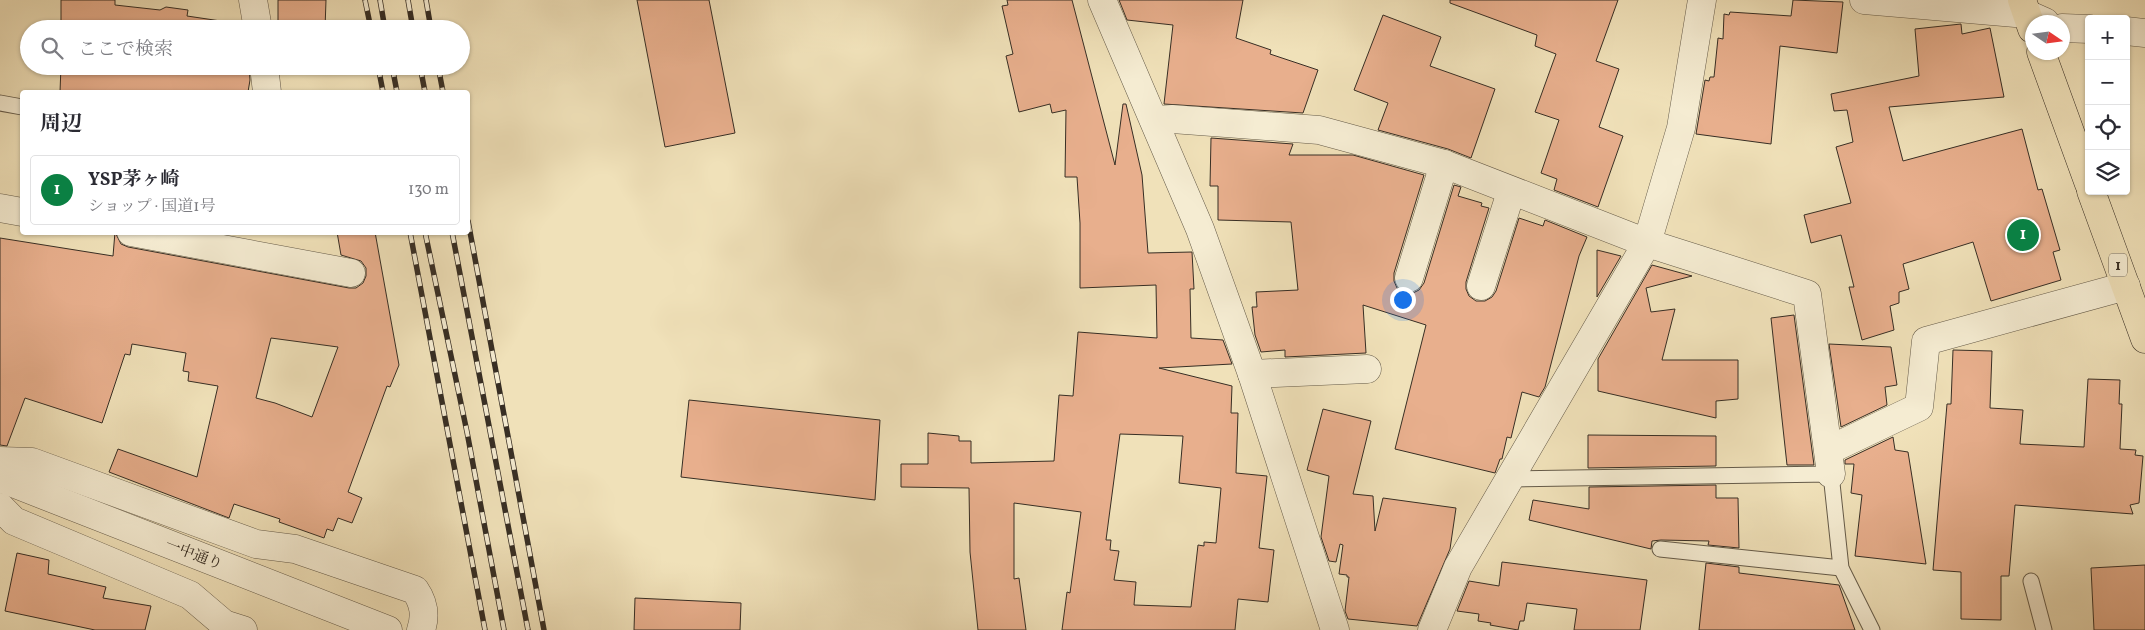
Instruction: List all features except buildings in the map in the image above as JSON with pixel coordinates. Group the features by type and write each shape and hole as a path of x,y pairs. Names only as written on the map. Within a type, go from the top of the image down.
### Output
{"highway":[{"path":"2044,60 2085,173"},
{"name":"1","path":"2092,195 2145,339"}],"street":[{"path":"253,0 256,20"},
{"path":"1102,0 1200,229 1252,374 1336,630"},
{"path":"1432,630 1458,567 1647,243 1681,128 1702,0"},
{"path":"1864,0 2025,15"},
{"path":"2070,28 2085,29"},
{"path":"2130,31 2145,33"},
{"path":"265,75 267,90"},
{"path":"1154,120 1172,119 1319,130 1444,164 1511,192 1647,243 1807,294 1830,462 1919,408 1926,341 2126,286"},
{"path":"1409,278 1444,164"},
{"path":"1480,286 1511,192"},
{"path":"0,208 20,212"},
{"path":"148,235 350,273"},
{"path":"1252,374 1367,369"},
{"path":"0,461 32,462 256,544 295,549 415,590 422,600 424,620 421,630"},
{"name":"一中通り","path":"0,478 388,630"},
{"path":"0,507 14,521 190,595 224,624 243,630"}],"lane":[{"path":"0,103 20,107"},
{"path":"1509,479 1830,462 1840,568 1872,630"},
{"path":"1660,549 1840,568"},
{"path":"2031,581 2044,630"}],"railway":[{"path":"365,0 369,20"},
{"path":"380,0 383,20"},
{"path":"408,0 411,20"},
{"path":"426,0 429,20"},
{"path":"380,75 383,90"},
{"path":"394,75 397,90"},
{"path":"422,75 425,90"},
{"path":"440,75 443,90"},
{"path":"470,232 544,630"},
{"path":"411,235 485,630"},
{"path":"426,235 467,432 504,630"},
{"path":"453,235 528,630"}],"place":[{"name":"YSP茅ヶ崎","path":"2023,235"}]}
